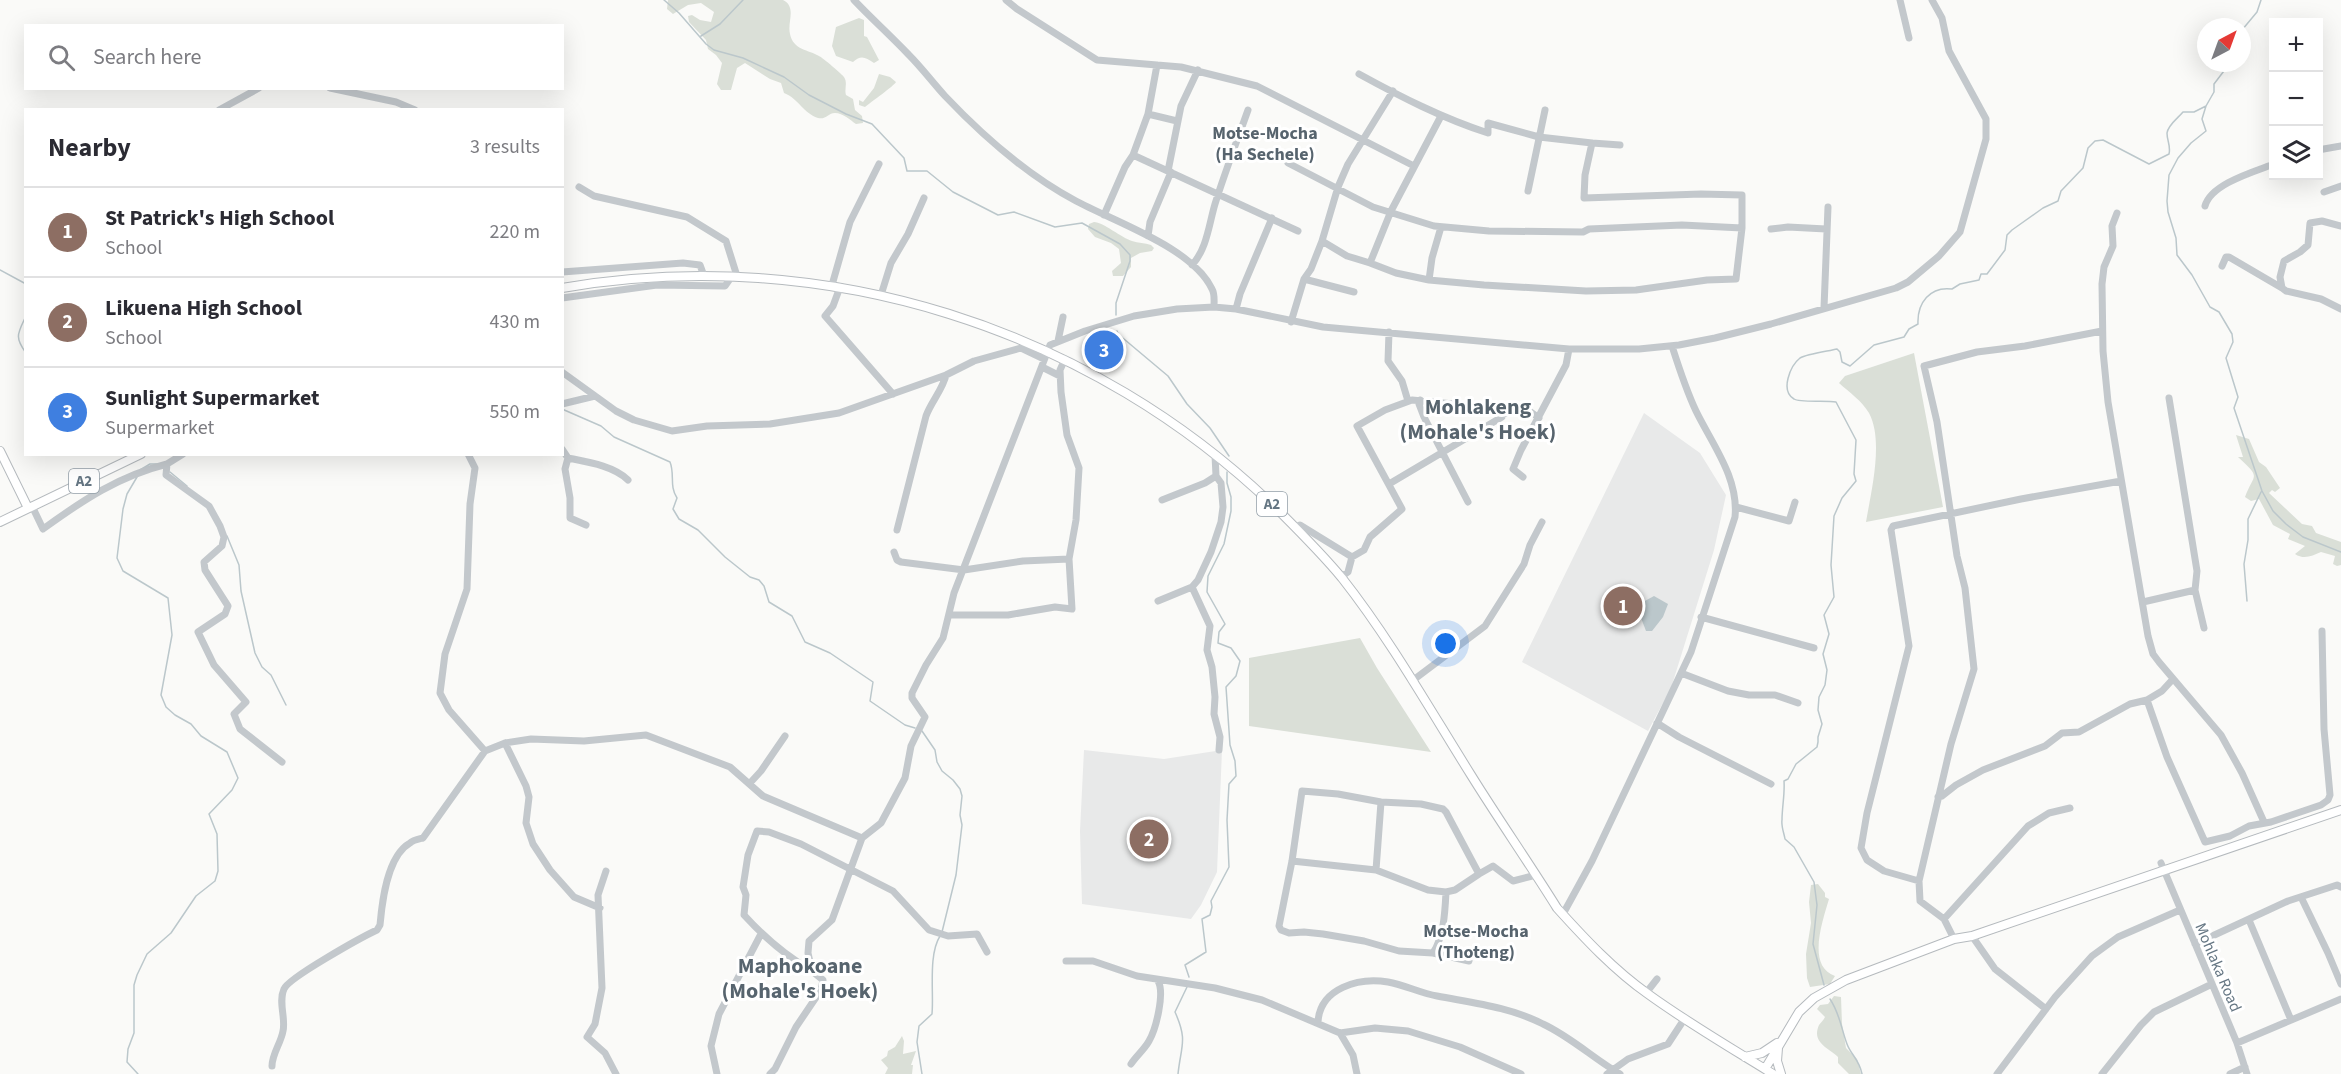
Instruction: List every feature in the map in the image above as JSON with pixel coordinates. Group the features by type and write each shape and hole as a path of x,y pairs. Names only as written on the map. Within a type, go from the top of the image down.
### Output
{"main road":[{"name":"A2","path":"564,288 631,279 704,276 734,276 836,286 881,295 992,328 1046,355 1065,359 1139,400 1215,455 1261,493 1341,577 1412,681 1563,914 1601,954 1646,993 1766,1072"},
{"path":"0,451 30,507"},
{"name":"A2","path":"0,522 137,456"},
{"path":"1766,1072 1779,1043 1799,1012 1814,998 1846,980 1954,939 1972,936 2163,867 2341,810"},
{"path":"1745,1057 1762,1053 1779,1043"},
{"path":"1779,1043 1778,1061 1781,1074"}],"street":[{"path":"854,0 908,54 945,96 1020,165 1056,189 1182,256 1206,278 1214,291 1214,307"},
{"path":"1006,0 1097,60 1198,70 1257,86 1414,166"},
{"path":"1900,0 1909,38"},
{"path":"812,971 808,945 814,935 832,920 862,838 881,824 905,778 911,746 925,717 912,699 912,693 926,665 944,638 954,593 1003,461 1050,345 1085,331 1134,316 1177,309 1214,307 1236,309 1291,322 1569,349 1627,350 1672,346 1771,324 1896,288 1908,282 1950,246 1964,224 1986,139 1986,119 1949,51 1942,18 1932,0"},
{"path":"1104,215 1125,167 1133,155 1148,114 1157,65"},
{"path":"1148,236 1150,222 1170,172 1181,106 1198,70"},
{"path":"1359,74 1413,104 1488,133 1488,123 1539,137 1620,145"},
{"path":"223,108 255,90"},
{"path":"339,90 396,102 410,108"},
{"path":"1291,322 1304,279 1311,269 1322,241 1348,164 1393,91"},
{"path":"1192,265 1198,258 1210,229 1219,193 1248,110"},
{"path":"1528,191 1545,110"},
{"path":"1148,114 1177,121"},
{"path":"1370,262 1391,211 1441,116"},
{"path":"1322,241 1347,256 1370,262 1396,273 1429,280 1586,291 1636,290 1707,280 1736,279 1742,228 1742,195 1584,198 1585,175 1592,143"},
{"path":"2323,149 2341,146"},
{"path":"1133,155 1185,181 1219,193 1298,231"},
{"path":"1288,163 1373,207 1442,227 1489,231 1583,232 1682,225 1742,228"},
{"path":"879,164 850,222 833,306 825,316 893,394"},
{"path":"2205,206 2207,199 2219,188 2269,166"},
{"path":"2324,192 2341,186"},
{"path":"564,298 657,285 725,286 734,276 726,241 687,217 602,198 579,187"},
{"path":"881,295 891,263 908,234 924,198"},
{"path":"1824,308 1828,207"},
{"path":"2117,213 2112,226 2113,246 2104,267 2101,302 2102,331 2108,402 2148,636 2154,654 2221,735 2242,772 2264,822"},
{"path":"1236,309 1272,218"},
{"path":"2282,288 2280,277 2284,261 2308,245 2310,223 2322,221 2341,226"},
{"path":"1429,280 1432,258 1442,227"},
{"path":"1771,229 1826,228"},
{"path":"2223,266 2226,257 2229,257 2286,291 2321,299 2341,309"},
{"path":"564,270 683,263 700,266 704,276"},
{"path":"1304,279 1354,292"},
{"path":"1058,341 1063,317"},
{"path":"1954,939 1944,920 1920,901 1919,881 1951,744 1974,673 1965,588 1937,422 1924,366 1977,352 2025,346 2102,331"},
{"path":"1389,332 1388,361 1402,381 1408,401"},
{"path":"1563,914 1592,861 1691,652 1731,532 1736,507 1735,494 1727,471 1696,411 1672,346"},
{"path":"564,373 634,420 672,431 798,420 838,413 946,375 974,361 1021,348 1046,355"},
{"path":"1523,477 1513,469 1566,365 1569,349"},
{"path":"949,615 1008,615 1047,608 1072,609 1069,559 1076,520 1079,468 1067,435 1060,376 1065,359"},
{"path":"1042,367 1060,376"},
{"path":"897,530 926,416 946,375"},
{"path":"564,403 574,399 595,396"},
{"path":"2169,398 2197,571 2195,590 2204,628"},
{"path":"1341,577 1348,572 1352,557 1364,550 1370,537 1402,509 1357,426 1408,401 1420,400 1495,408 1502,414 1528,410 1539,418"},
{"path":"1420,400 1419,404 1442,453 1468,502"},
{"path":"1389,484 1502,417 1502,414"},
{"path":"564,452 568,458 621,473 628,480"},
{"path":"1158,601 1192,587 1198,580 1211,552 1221,522 1223,492 1216,476 1215,455"},
{"path":"30,507 42,529 101,489 167,464 180,456"},
{"path":"469,456 475,468 470,504 467,589 445,654 440,693 449,710 485,751"},
{"path":"568,458 565,469 570,498 570,518 586,525"},
{"path":"167,464 166,475 208,506 224,537 222,546 204,562 205,570 228,606 225,614 198,632 214,665 246,702 234,714 240,729 282,762"},
{"path":"1162,500 1205,483 1216,476"},
{"path":"1919,881 1884,871 1867,860 1861,848 1909,646 1891,530 1893,526 2121,481"},
{"path":"1736,507 1789,521 1794,502"},
{"path":"1412,681 1485,626 1524,564 1530,545 1542,522"},
{"path":"1295,527 1300,525 1352,557"},
{"path":"894,552 897,560 901,562 964,570 1023,561 1069,559"},
{"path":"1192,587 1210,626 1207,650 1212,668 1214,714 1220,737 1220,750"},
{"path":"2143,602 2195,590"},
{"path":"1701,617 1814,648"},
{"path":"2147,700 2167,757 2205,842 2229,836 2249,826 2321,805 2328,801 2330,795 2324,729 2322,631"},
{"path":"1681,674 1728,691 1749,696 1775,695 1798,703"},
{"path":"1938,797 1983,770 2044,746 2062,733 2079,732 2130,704 2147,700 2162,691 2173,679"},
{"path":"1658,723 1679,737 1771,784"},
{"path":"272,1066 272,1060 284,1030 284,989 289,982 377,930 380,925 387,878 398,854 409,843 423,838 485,751 505,743 531,739 584,741 646,735 730,767 763,796 789,805 862,838"},
{"path":"750,783 785,736"},
{"path":"505,743 526,786 529,797 526,823 533,844 550,870 574,897 600,908"},
{"path":"1469,961 1433,953 1399,951 1364,941 1304,932 1289,933 1281,930 1279,926 1292,861 1302,791 1338,794 1381,802 1421,804 1443,809 1479,874"},
{"path":"1376,870 1381,802"},
{"path":"1944,920 2028,826 2049,813 2070,808"},
{"path":"2298,813 2301,824"},
{"path":"770,1074 775,1069 796,1027 821,990 823,980 788,956 744,915 746,895 743,887 748,855 757,831 769,832 801,844 893,891 929,930 948,936 977,934 987,952"},
{"path":"1292,861 1376,870 1428,891 1455,890 1493,866 1513,881 1536,875"},
{"name":"Mohlaka Road","path":"2163,867 2237,1043 2246,1071"},
{"path":"606,871 598,895 602,988 595,1024 587,1037 605,1053 616,1074"},
{"path":"2195,944 2301,897 2337,885 2341,887"},
{"path":"1433,953 1437,947 1442,926 1446,892"},
{"path":"2301,897 2341,984"},
{"path":"1997,1074 2046,1009 2082,966 2103,947 2136,928 2180,910"},
{"path":"2249,920 2290,1020"},
{"path":"717,1074 711,1046 719,1014 761,933"},
{"path":"1972,936 1995,969 2046,1009"},
{"path":"1066,961 1093,961 1158,981 1215,988 1262,1000 1340,1033 1353,1055 1357,1074"},
{"path":"1646,993 1657,979"},
{"path":"1131,1064 1151,1039 1162,996 1162,987 1158,981"},
{"path":"1318,1022 1321,1004 1327,996 1341,988 1369,981 1389,982 1419,993 1507,1009 1543,1023 1559,1032 1610,1072 1620,1074"},
{"path":"2102,1074 2154,1012 2212,984"},
{"path":"2237,1043 2341,999"},
{"path":"1610,1072 1628,1059 1668,1044 1684,1018"},
{"path":"1340,1033 1375,1028 1408,1031 1460,1047 1521,1074"},
{"path":"2230,1074 2246,1071"}],"shaded area":[{"path":"668,0 783,0 790,7 789,29 794,43 821,57 844,77 846,95 853,99 855,110 862,116 863,123 856,124 838,113 821,118 813,116 784,93 781,83 770,79 745,63 737,68 731,90 721,90 717,84 722,63 708,49 706,40 689,22 688,16 692,15 700,20 711,22 714,12 701,3 688,5 673,14 667,9"},
{"path":"859,18 864,20 864,36 867,37 879,60 874,63 863,58 858,58 853,62 836,56 832,46 836,27"},
{"path":"879,74 890,77 896,82 865,107 859,105 859,100 863,102 874,88"},
{"path":"1094,222 1134,242 1151,245 1154,248 1152,251 1140,253 1131,258 1131,267 1123,276 1113,276 1112,271 1121,263 1119,249 1095,237 1088,229 1089,224"},
{"path":"1914,353 1943,507 1866,522 1875,467 1876,438 1869,413 1839,383 1845,376"},
{"path":"1644,413 1700,453 1726,495 1714,550 1671,688 1648,731 1522,662"},
{"path":"2236,435 2249,439 2259,462 2266,467 2280,488 2269,493 2302,524 2312,526 2316,533 2341,542 2341,565 2333,564 2335,556 2321,552 2305,557 2295,554 2305,546 2288,539 2290,534 2273,525 2259,499 2251,501 2245,497 2254,476 2238,457 2243,457"},
{"path":"1654,596 1668,604 1663,617 1652,631 1646,631 1638,610 1643,602"},
{"path":"1360,638 1431,752 1249,726 1249,658"},
{"path":"1084,750 1164,759 1222,750 1217,872 1201,905 1191,919 1082,904 1080,831"},
{"path":"1818,884 1825,893 1825,897 1829,899 1821,930 1819,953 1826,971 1835,976 1830,984 1810,987 1807,978 1806,954 1811,923 1809,902 1811,885"},
{"path":"1834,996 1841,997 1846,1048 1857,1059 1861,1074 1849,1074 1838,1063 1838,1057 1819,1041 1817,1036 1819,1025 1825,1017 1817,1009 1820,1005 1828,1004"},
{"path":"902,1036 903,1054 916,1051 911,1065 913,1065 912,1074 885,1074 888,1068 881,1060 887,1056 888,1051 895,1047"}],"waterway":[{"path":"664,0 714,50 743,58 784,77 809,95 872,124 904,158 907,171 927,171 953,192 998,215 1014,212 1055,227 1082,223 1120,244 1130,255 1130,261 1116,303 1116,315"},
{"path":"701,36 720,24 743,0"},
{"path":"2251,19 2257,12 2261,0"},
{"path":"2223,72 2214,84 2214,92 2202,119 2206,131 2178,158 2169,175 2168,212 2176,238 2177,255 2192,275 2210,307 2219,312 2232,334 2233,342 2226,358 2238,397 2234,408 2262,491 2273,511 2303,537 2341,552"},
{"path":"1824,985 1813,944 1817,905 1814,882 1794,847 1785,839 1782,827 1784,781 1788,779 1796,764 1817,747 1822,724 1818,710 1819,697 1825,685 1827,670 1823,654 1829,634 1824,615 1834,597 1831,565 1834,516 1842,498 1856,481 1854,474 1856,440 1836,402 1802,401 1790,395 1787,385 1790,372 1800,358 1837,349 1842,362 1850,366 1874,345 1904,337 1909,329 1918,324 1920,309 1931,293 1979,280 1981,274 1987,274 2005,250 2007,235 2043,208 2058,201 2061,191 2083,168 2088,148 2095,141 2103,140 2149,164 2169,154 2167,133 2171,124 2183,112 2194,112 2206,106"},
{"path":"0,270 24,283"},
{"path":"24,320 18,335 24,350"},
{"path":"1117,331 1168,376 1187,404 1210,428 1229,456"},
{"path":"564,410 601,426 614,437 670,462 673,489 677,498 673,509 679,519 698,530 725,557 750,577 759,580 764,586 769,602 792,616 805,642 830,653 873,682 870,701 905,725 915,728"},
{"path":"140,470 150,464 159,464"},
{"path":"170,472 187,486"},
{"path":"1189,977 1185,965 1206,952 1202,919 1210,915 1211,901 1229,867 1227,820 1229,784 1236,776 1235,761 1230,745 1226,687 1236,676 1240,661 1231,648 1218,643 1219,632 1225,624 1207,592 1208,576 1224,544 1231,511 1227,472"},
{"path":"137,477 127,494 123,509 117,558 123,571 168,598 172,635 161,695 166,707 175,715 191,724 201,736 227,752 238,778 232,790 209,814 217,834 218,871 215,881 196,896 171,933 147,954 137,975 134,985 134,1033 128,1049 127,1062 138,1074"},
{"path":"2247,601 2244,564 2248,540 2248,519 2261,492"},
{"path":"227,536 239,565 241,591 255,653 262,667 271,675 286,705"},
{"path":"922,731 935,750 937,762 942,771 953,780 962,796 960,815 962,825 956,875 942,932"},
{"path":"922,1074 917,1042 919,1026 932,1014 934,953 940,936"},
{"path":"1178,1074 1182,1037 1175,1012 1187,987"},
{"path":"1830,999 1847,1044 1862,1074"}],"place":[{"name":"Sunlight Supermarket","path":"1104,350"},
{"name":"St Patrick's High School","path":"1623,606"},
{"name":"Likuena High School","path":"1149,839"}],"district":[{"name":"Motse-Mocha (Ha Sechele)","path":"1265,143"},
{"name":"Mohlakeng (Mohale's Hoek)","path":"1478,419"},
{"name":"Motse-Mocha (Thoteng)","path":"1476,941"},
{"name":"Maphokoane (Mohale's Hoek)","path":"800,978"}]}
